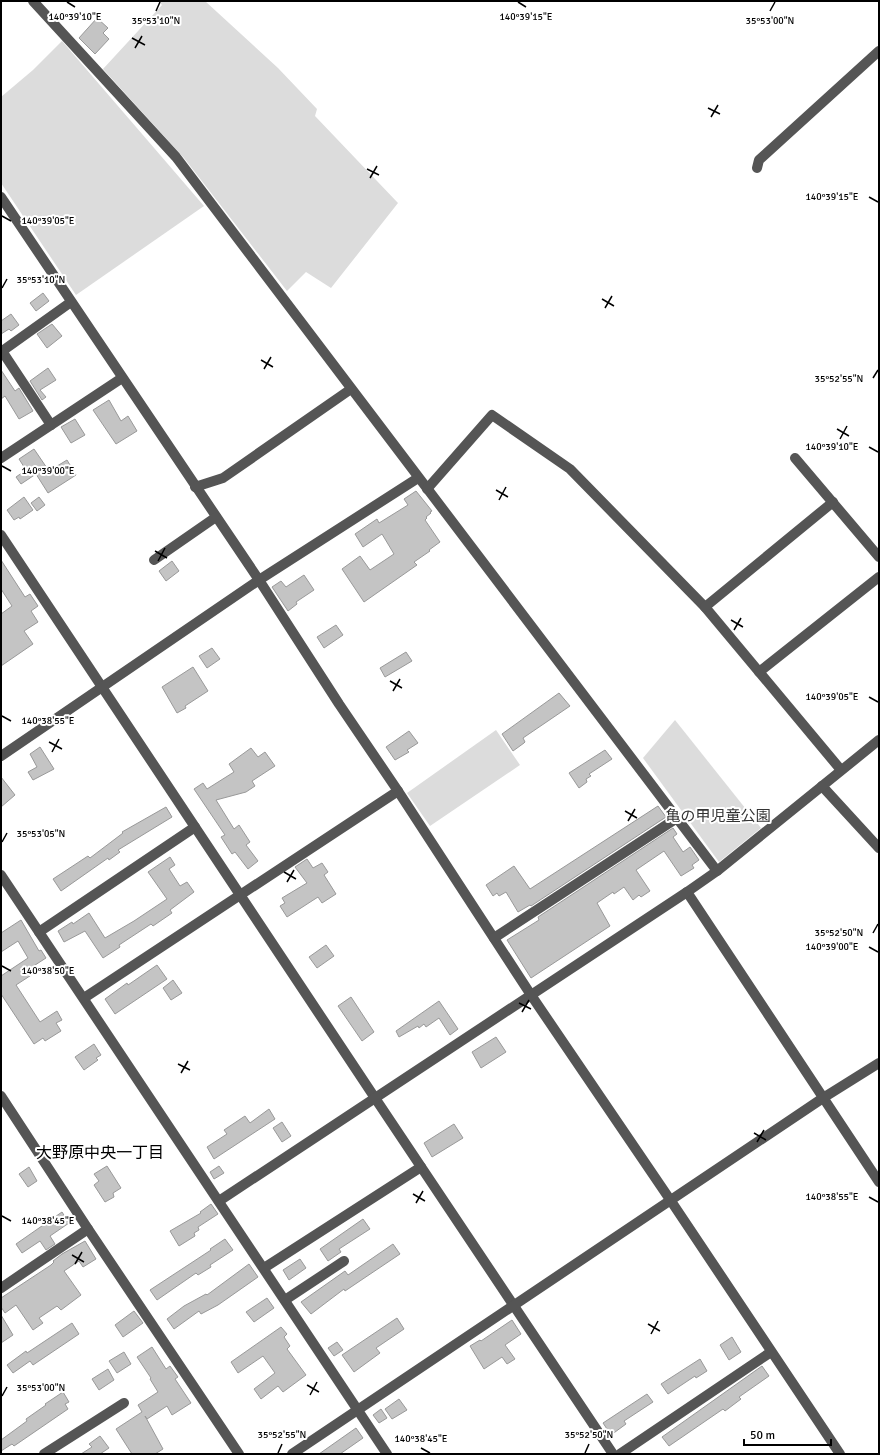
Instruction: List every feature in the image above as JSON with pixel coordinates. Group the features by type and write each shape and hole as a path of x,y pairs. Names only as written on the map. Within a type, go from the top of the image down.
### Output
{"street":[{"path":"33,1 176,158 717,871"},
{"path":"757,168 759,160 879,52"},
{"path":"1,197 259,580 531,995 840,1454"},
{"path":"51,425 2,352 71,302"},
{"path":"1,458 122,378"},
{"path":"196,487 223,478 351,389"},
{"path":"427,489 492,416 570,469 704,607 842,770"},
{"path":"795,458 834,502 879,557"},
{"path":"1,756 259,580 418,478"},
{"path":"704,607 834,502"},
{"path":"154,560 216,517"},
{"path":"1,535 613,1454"},
{"path":"759,672 879,577"},
{"path":"219,1201 687,892 717,871 879,740"},
{"path":"822,786 879,848"},
{"path":"84,998 398,791"},
{"path":"494,938 677,818"},
{"path":"39,932 195,827"},
{"path":"1,875 387,1454"},
{"path":"687,892 879,1182"},
{"path":"292,1454 823,1098 879,1063"},
{"path":"1,1096 239,1454"},
{"path":"264,1268 421,1167"},
{"path":"1,1288 88,1229"},
{"path":"285,1300 344,1261"},
{"path":"620,1454 771,1352"},
{"path":"44,1454 124,1402"}],"green space":[{"path":"158,1 205,1 278,68 317,109 315,116 398,203 331,288 306,272 287,291 184,158 103,69 162,5"},
{"path":"62,41 204,206 76,295 1,183 1,97 33,70"},
{"name":"亀の甲児童公園","path":"675,720 761,828 719,862 643,758"},
{"path":"496,730 520,765 430,826 407,793"}],"building":[{"path":"97,18 108,28 103,33 109,39 95,54 79,38"},
{"path":"43,293 49,301 36,311 30,303"},
{"path":"11,314 19,325 11,331 9,329 1,334 1,321"},
{"path":"52,324 62,336 47,348 37,334"},
{"path":"48,368 56,380 40,390 46,397 42,400 30,381"},
{"path":"1,370 15,391 19,388 33,411 19,419 5,396 1,399"},
{"path":"109,400 121,421 128,416 137,431 116,444 93,410"},
{"path":"75,419 85,435 71,443 61,427"},
{"path":"34,449 49,471 67,460 76,475 48,493 36,474 21,484 16,477 26,470 19,459"},
{"path":"416,491 432,511 425,520 440,542 414,562 417,565 364,602 342,569 360,556 370,570 394,554 382,534 363,547 355,534 377,519 379,523 408,505 404,499"},
{"path":"24,497 33,510 20,519 19,517 14,520 7,510"},
{"path":"39,497 45,505 37,511 31,503"},
{"path":"1,560 25,597 30,594 38,606 31,611 38,622 24,631 33,644 1,666 1,614 12,606 1,589"},
{"path":"172,561 179,571 166,581 159,571"},
{"path":"304,575 314,590 296,602 297,604 288,611 272,587 281,581 286,587"},
{"path":"336,625 343,635 324,648 317,637"},
{"path":"212,648 220,659 207,668 199,656"},
{"path":"406,652 412,661 385,677 380,668"},
{"path":"193,667 208,691 177,713 162,687"},
{"path":"559,693 570,706 523,738 525,742 513,751 502,734"},
{"path":"409,731 418,743 407,750 409,752 395,760 386,747"},
{"path":"40,747 54,769 33,780 28,772 37,767 30,754"},
{"path":"251,748 258,757 265,752 275,766 252,781 255,786 246,792 216,800 234,829 239,825 250,842 246,845 258,861 248,869 235,852 232,854 221,837 225,835 194,789 203,783 207,789 234,772 229,764"},
{"path":"605,750 612,759 589,774 591,776 586,779 587,782 579,788 569,773"},
{"path":"1,777 15,795 1,807"},
{"path":"658,806 666,817 531,906 530,905 518,912 506,892 499,896 497,893 493,896 486,885 514,866 530,889"},
{"path":"166,807 172,817 118,850 120,852 109,860 108,858 61,891 53,879 88,856 90,858 123,833 122,832"},
{"path":"673,828 677,834 673,837 683,852 690,847 699,860 692,865 694,868 681,876 664,851 636,870 650,891 641,897 639,895 633,900 624,887 614,894 613,892 597,903 610,926 531,978 507,940 539,920 538,917"},
{"path":"170,857 175,865 169,869 180,886 187,882 194,892 170,910 172,913 153,926 151,924 119,945 120,947 103,958 85,931 64,942 58,931 72,922 73,924 89,913 105,938 167,899 148,872"},
{"path":"307,859 313,868 322,863 328,872 324,875 336,894 322,903 318,897 287,917 280,906 285,903 282,898 307,883 295,867"},
{"path":"21,920 39,951 41,950 46,958 32,967 36,972 16,985 40,1022 57,1011 62,1020 56,1023 61,1031 45,1041 43,1038 34,1044 1,994 1,976 28,958 18,941 1,952 1,933"},
{"path":"326,945 334,956 317,968 309,957"},
{"path":"157,965 167,979 115,1014 105,999 127,983 128,985"},
{"path":"173,980 182,993 171,1000 163,988"},
{"path":"351,997 374,1032 362,1041 338,1006"},
{"path":"439,1001 458,1029 450,1035 439,1018 426,1027 424,1024 419,1028 418,1026 399,1037 396,1031"},
{"path":"496,1037 506,1052 481,1068 472,1052"},
{"path":"94,1044 101,1055 96,1058 98,1060 84,1070 75,1057"},
{"path":"269,1109 275,1119 214,1159 207,1147 227,1134 224,1130 245,1116 250,1123"},
{"path":"282,1122 291,1136 282,1142 273,1128"},
{"path":"454,1124 463,1138 432,1157 424,1143"},
{"path":"107,1166 121,1188 113,1193 114,1197 105,1202 94,1185 99,1181 94,1174"},
{"path":"219,1166 224,1173 214,1179 210,1172"},
{"path":"29,1167 37,1181 28,1187 19,1174"},
{"path":"211,1204 218,1214 198,1227 199,1230 194,1233 195,1236 179,1246 170,1231 201,1213 200,1212"},
{"path":"62,1212 69,1223 50,1236 55,1244 46,1250 40,1241 22,1253 16,1244"},
{"path":"363,1219 370,1229 339,1249 341,1252 328,1261 320,1249"},
{"path":"225,1239 233,1250 210,1265 211,1267 198,1275 196,1273 157,1300 150,1290 211,1250 210,1249"},
{"path":"85,1241 96,1259 83,1267 79,1261 64,1271 81,1295 61,1310 57,1306 39,1318 43,1323 33,1330 16,1305 5,1313 1,1307 1,1298 51,1265 54,1262 53,1261 62,1254"},
{"path":"393,1244 400,1254 345,1291 344,1289 311,1314 301,1302 345,1271 348,1275"},
{"path":"300,1259 306,1268 289,1280 283,1270"},
{"path":"249,1264 258,1277 218,1305 201,1314 199,1311 174,1329 167,1319 184,1306 206,1294 207,1295"},
{"path":"267,1298 274,1308 254,1322 246,1312"},
{"path":"134,1311 143,1323 123,1337 115,1325"},
{"path":"1,1315 13,1335 1,1343"},
{"path":"397,1318 404,1329 376,1348 380,1353 354,1372 342,1355"},
{"path":"512,1320 521,1334 505,1345 515,1359 507,1364 502,1357 484,1369 470,1346 480,1340 481,1341"},
{"path":"72,1323 79,1334 33,1365 30,1361 13,1373 7,1365 26,1351 27,1353"},
{"path":"281,1327 287,1334 284,1337 290,1346 287,1349 306,1375 283,1392 278,1386 261,1399 254,1389 275,1373 263,1356 238,1373 231,1362"},
{"path":"732,1337 741,1352 729,1360 720,1345"},
{"path":"337,1342 343,1350 334,1356 328,1348"},
{"path":"152,1347 166,1369 170,1366 178,1377 175,1379 191,1403 172,1415 167,1406 147,1419 145,1416 163,1449 155,1454 132,1454 116,1429 142,1412 138,1405 158,1392 150,1379 151,1378 137,1357"},
{"path":"124,1352 131,1364 117,1373 109,1361"},
{"path":"700,1359 707,1371 696,1378 695,1376 668,1394 661,1384"},
{"path":"762,1366 769,1376 739,1397 741,1399 725,1411 723,1409 669,1446 662,1437"},
{"path":"108,1369 114,1380 99,1390 92,1379"},
{"path":"63,1392 69,1402 65,1404 68,1409 14,1446 12,1444 1,1451 1,1440 27,1421 26,1419 46,1405 45,1404"},
{"path":"647,1394 653,1402 624,1421 626,1424 611,1435 603,1423"},
{"path":"399,1399 407,1410 392,1419 385,1409"},
{"path":"381,1409 387,1418 379,1423 373,1415"},
{"path":"356,1428 363,1438 340,1454 319,1454"},
{"path":"100,1436 109,1448 100,1454 81,1454 92,1447 89,1444"}],"district":[{"name":"大野原中央一丁目","path":"100,1152"}]}
